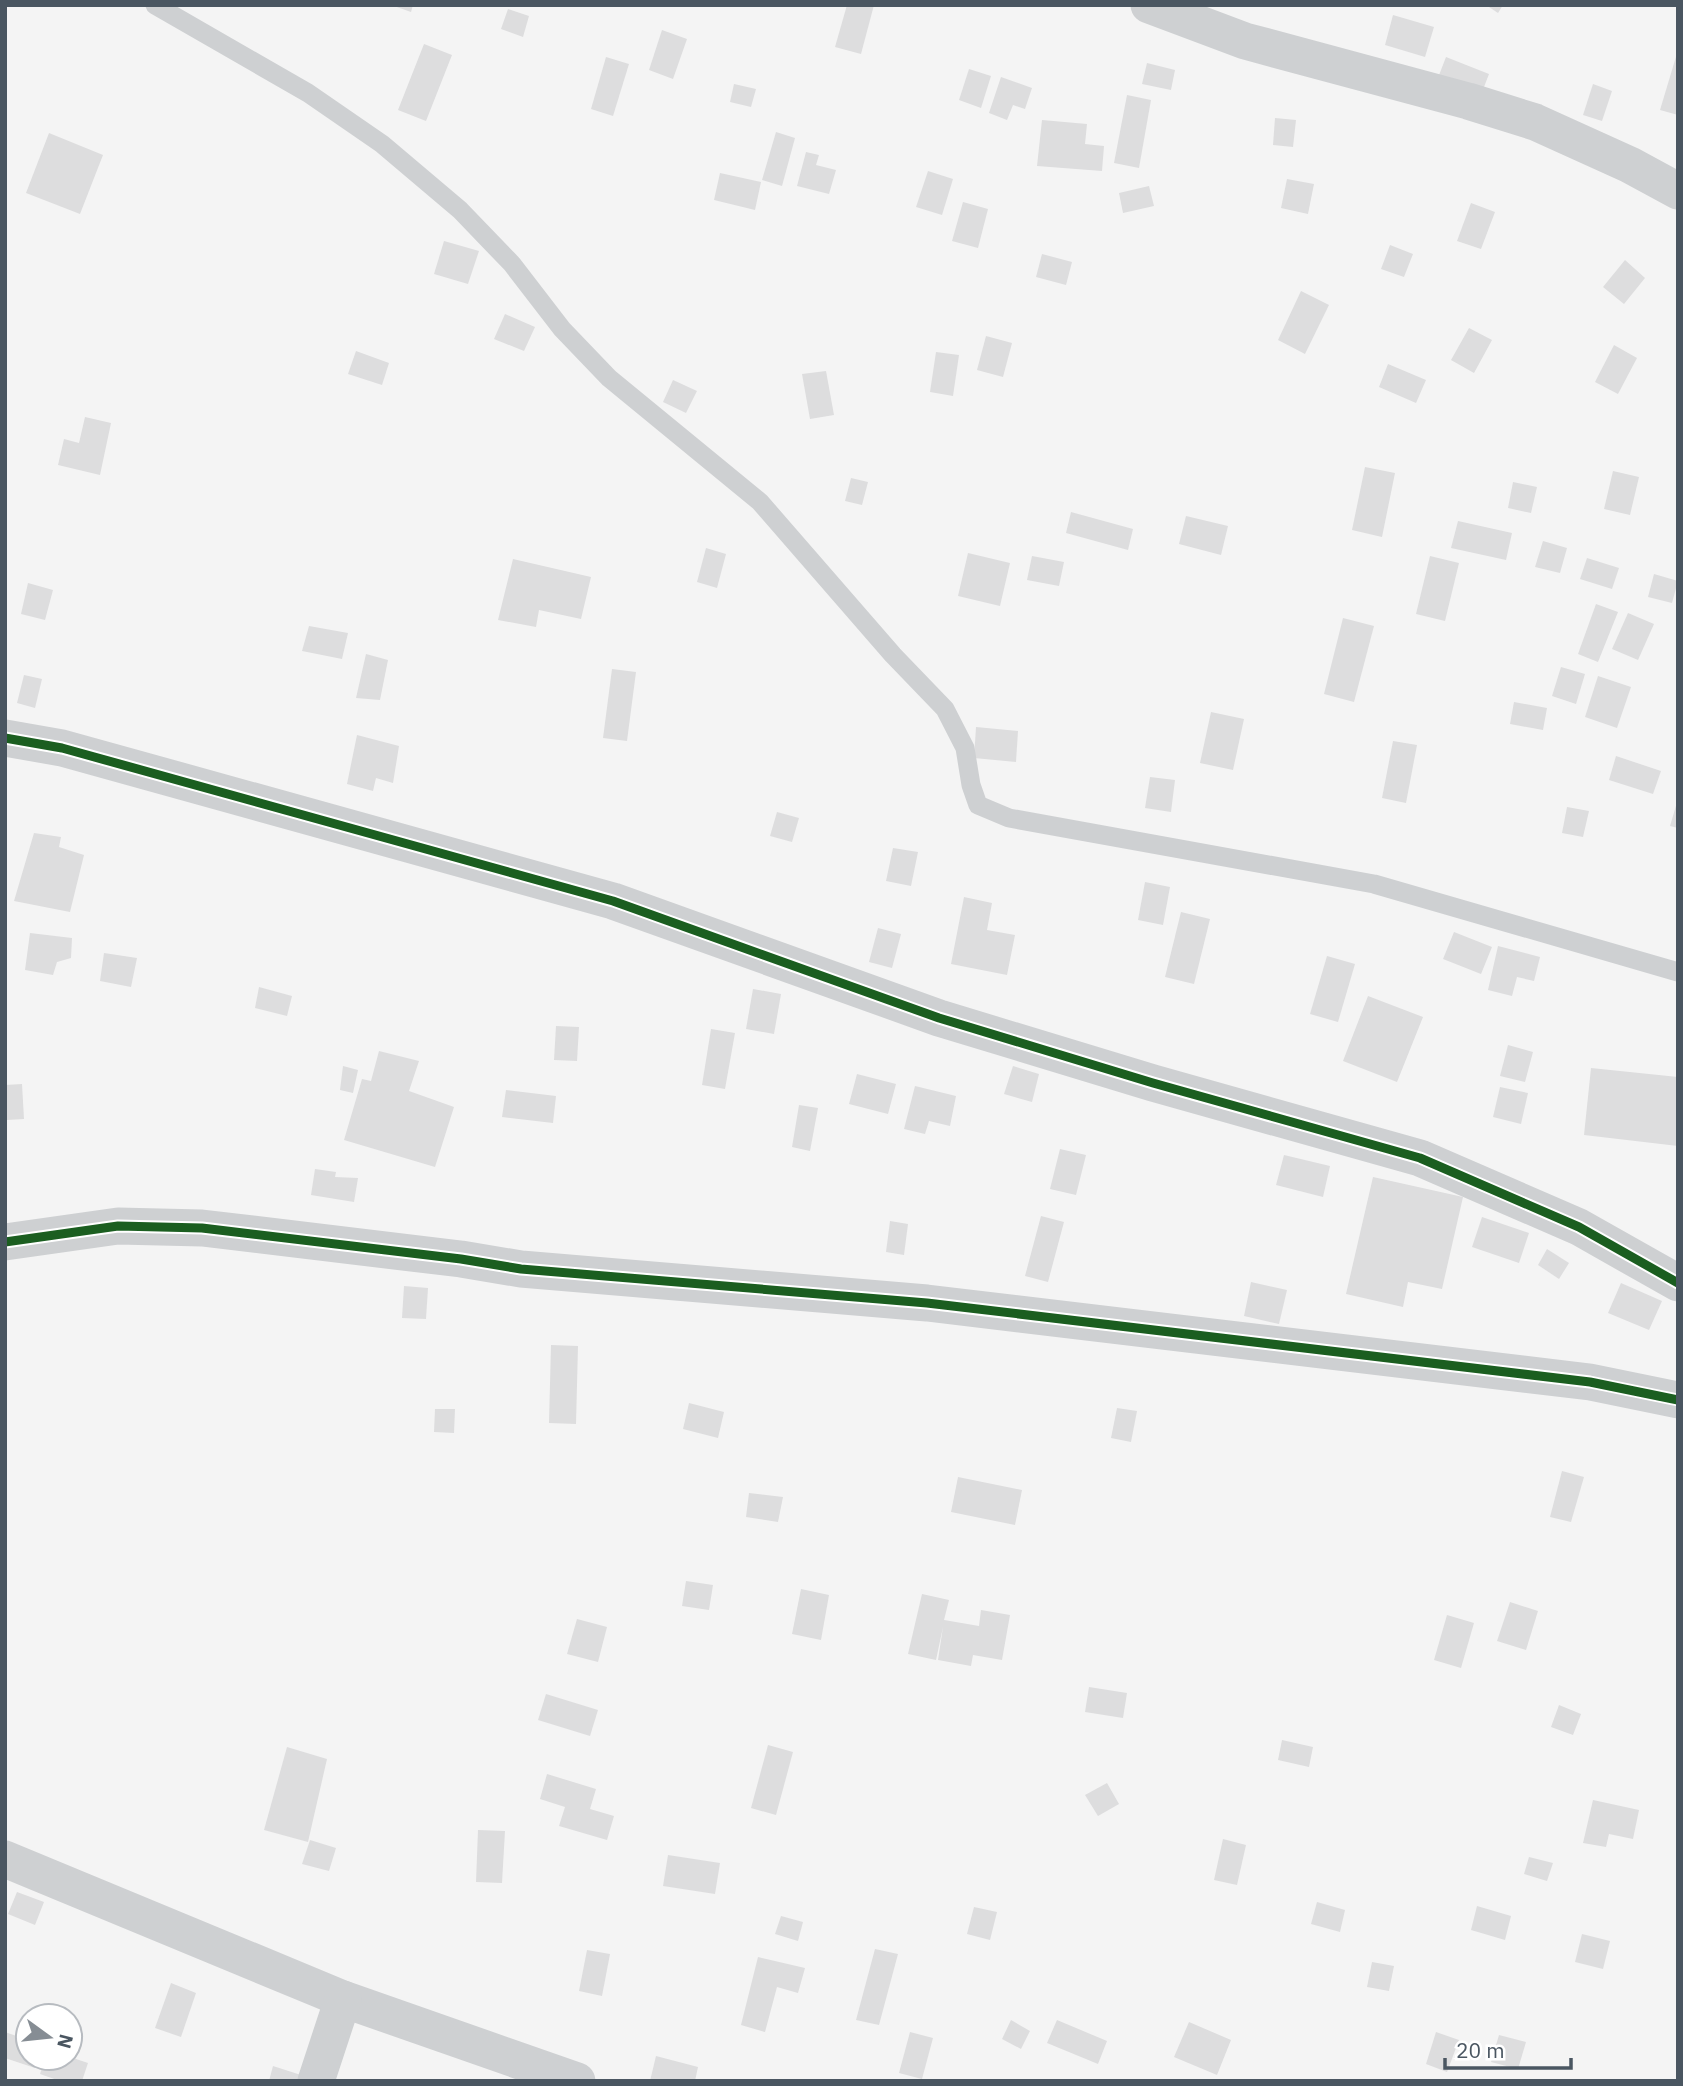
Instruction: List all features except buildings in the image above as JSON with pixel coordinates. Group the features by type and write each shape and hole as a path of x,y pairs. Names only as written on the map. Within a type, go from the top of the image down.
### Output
{"street":[{"path":"1149,5 1245,41 1468,101 1535,122 1630,165 1678,191"},
{"path":"5,738 62,748 613,901 939,1018 1153,1083 1420,1158 1578,1227 1678,1283"},
{"path":"5,1242 118,1226 202,1228 461,1258 521,1269 941,1305 1590,1382 1678,1399"},
{"path":"5,1859 344,1999 577,2081"},
{"path":"316,2081 344,1999"}],"lane":[{"path":"155,5 308,93 382,144 460,210 512,264 562,328 609,378 760,502 893,655 945,709 965,748 971,785 978,805 1009,818 1374,884 1678,972"}],"cycle path":[{"path":"5,738 62,748 613,901 939,1018 1153,1083 1420,1158 1579,1227 1678,1283"},
{"path":"5,1242 118,1226 202,1228 461,1259 521,1269 927,1303 1590,1382 1678,1400"}]}
